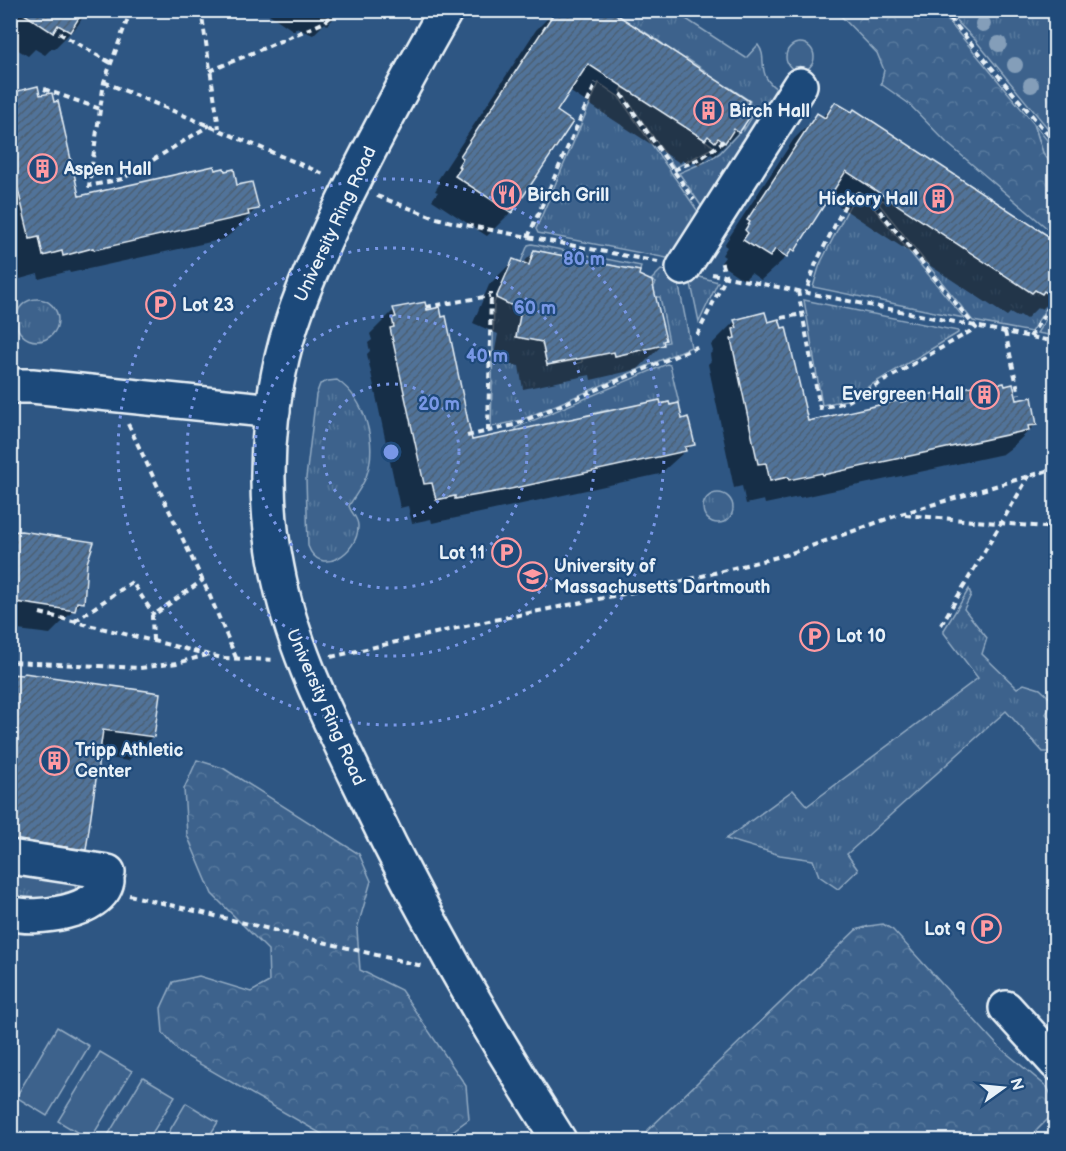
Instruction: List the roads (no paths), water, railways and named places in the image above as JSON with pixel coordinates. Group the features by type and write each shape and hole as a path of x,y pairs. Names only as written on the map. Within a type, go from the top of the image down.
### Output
{"street":[{"name":"University Ring Road","path":"446,10 360,168 294,312 276,384 268,457 269,515 277,568 289,621 303,660 340,744 394,855 446,954 559,1140"},
{"path":"683,268 800,85"},
{"path":"10,386 32,386 273,411"},
{"path":"10,857 107,881 100,896 63,912 30,917 10,913"},
{"path":"1006,1008 1056,1063"}],"place":[{"name":"Birch Hall","path":"708,111"},
{"name":"Aspen Hall","path":"43,169"},
{"name":"Birch Grill","path":"506,195"},
{"name":"Hickory Hall","path":"939,199"},
{"name":"Lot 23","path":"161,305"},
{"name":"Evergreen Hall","path":"985,394"},
{"name":"Lot 11","path":"506,553"},
{"name":"University of Massachusetts Dartmouth","path":"533,576"},
{"name":"Lot 10","path":"815,636"},
{"name":"Tripp Athletic Center","path":"54,760"},
{"name":"Lot 9","path":"987,929"}]}
